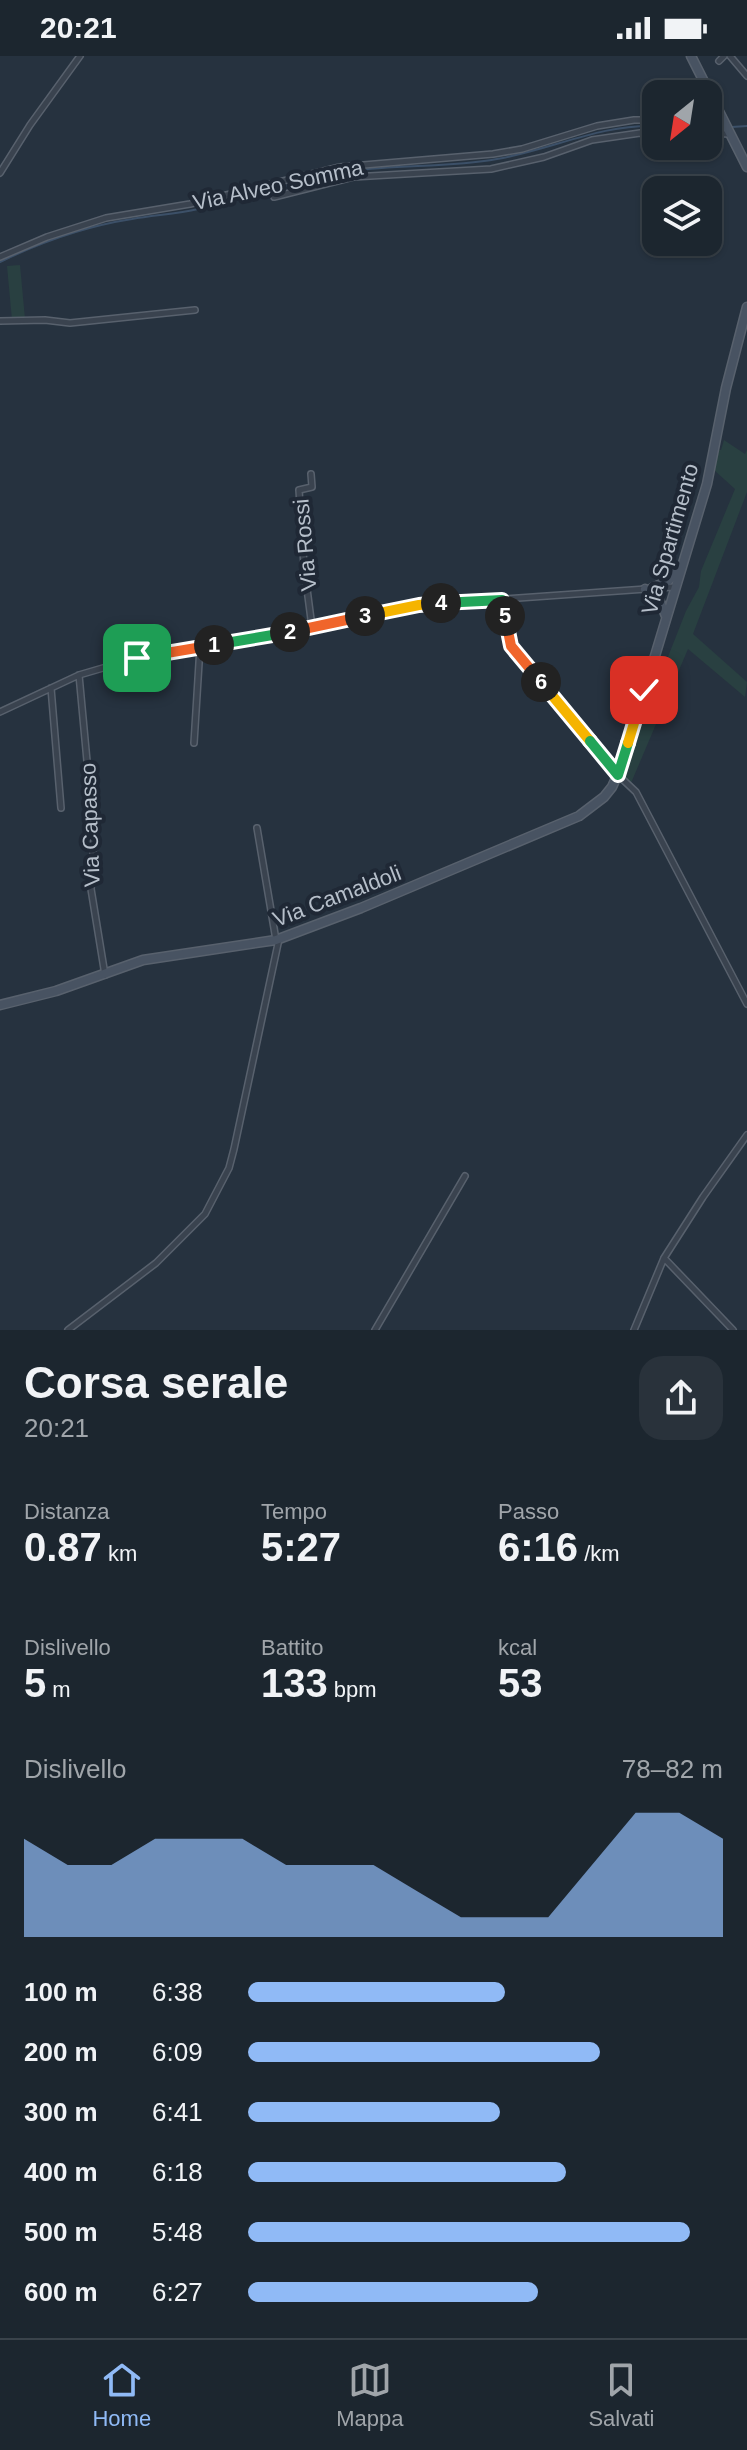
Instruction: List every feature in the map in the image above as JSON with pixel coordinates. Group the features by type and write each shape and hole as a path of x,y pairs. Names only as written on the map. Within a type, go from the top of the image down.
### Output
{"street":[{"path":"0,173 80,56"},
{"path":"691,56 747,167"},
{"path":"719,61 727,56 747,76"},
{"name":"Via Alveo Somma","path":"0,257 47,237 106,218 190,204 340,167 493,154 522,149 597,126 642,120"},
{"path":"722,126 728,128"},
{"path":"722,130 728,128"},
{"path":"274,197 353,177 491,169 544,157 592,140 642,133"},
{"name":"Via Spartimento","path":"617,776 707,484 728,379 747,307"},
{"path":"0,321 70,323 195,310"},
{"name":"Via Rossi","path":"311,474 312,487 299,490 312,627"},
{"path":"649,589 668,581 680,568"},
{"path":"0,712 79,675 137,658 419,605 675,587"},
{"path":"649,589 658,597 666,616"},
{"path":"502,600 511,646 617,776 636,792 747,1004"},
{"path":"194,743 200,647"},
{"name":"Via Capasso","path":"79,675 94,836 91,889 105,975"},
{"path":"51,688 61,808"},
{"name":"Via Camaldoli","path":"0,1005 56,991 143,960 278,940 579,816 604,797 617,776"},
{"path":"68,1330 156,1263 205,1214 229,1168 278,940 257,828"},
{"path":"634,1330 664,1258 747,1135"},
{"path":"375,1330 465,1176"},
{"path":"664,1258 733,1330"}],"green space":[{"path":"20,265 25,319 12,320 7,266"},
{"path":"724,440 745,454 747,450 747,492 693,634 747,682 745,697 688,649 631,783 625,773 652,672 662,672 699,587 701,571 735,489 714,470"}],"waterway":[{"path":"0,262 81,230 198,209 332,174 479,162 517,155 595,133 642,126"},
{"path":"732,127 747,126"}],"route":[{"path":"137,658 419,605 502,600 511,646 618,775 644,690"}]}
